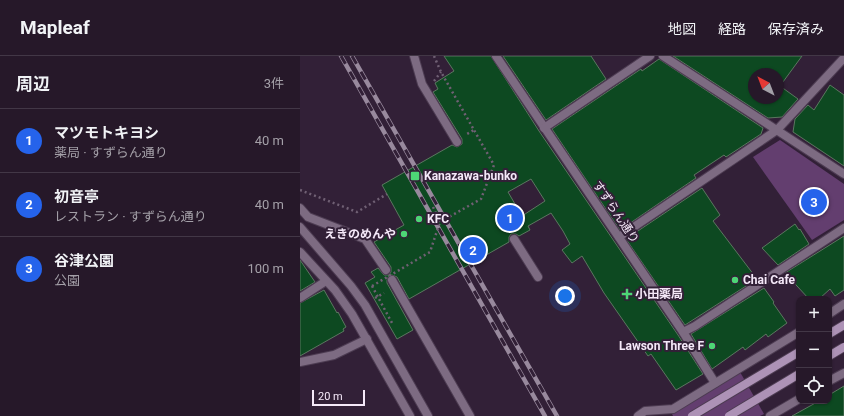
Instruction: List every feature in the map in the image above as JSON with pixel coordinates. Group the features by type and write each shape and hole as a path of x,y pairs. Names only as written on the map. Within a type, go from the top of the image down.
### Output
{"street":[{"path":"414,56 422,84 456,142"},
{"name":"すずらん通り","path":"496,56 683,332 715,383"},
{"path":"544,128 650,56"},
{"path":"663,56 844,174"},
{"path":"619,237 778,130 844,58"},
{"path":"300,208 308,217 365,239 386,270"},
{"path":"300,227 365,304 428,416"},
{"path":"683,332 844,228"},
{"path":"514,239 538,278"},
{"path":"300,252 326,281 352,314 410,416"},
{"path":"392,280 470,416"},
{"path":"300,298 326,281"},
{"path":"832,312 844,304"},
{"path":"832,332 844,325"},
{"path":"638,416 646,411 673,409 796,334"},
{"path":"300,362 334,355 367,339"},
{"path":"832,354 844,347"},
{"path":"692,416 796,354"},
{"path":"832,379 844,373"},
{"path":"729,416 796,376"},
{"path":"770,416 796,401"}],"path":[{"path":"393,325 372,286 430,252 440,222 481,199 494,165 441,72 434,56"},
{"path":"300,190 357,212 387,194"},
{"path":"433,207 440,222"}],"shaded area":[{"path":"780,140 844,184 844,220 812,240 753,157"},
{"path":"740,372 764,414 760,416 673,416 671,412"}],"building":[{"path":"444,56 491,56 539,131 703,374 676,390 651,354 648,356 604,293 582,256 572,263 562,250 570,244 551,213 528,226 530,230 519,236 516,234 511,234 509,237 509,242 409,299 397,277 389,275 391,272 391,267 374,242 404,225 382,185 452,145 457,147 462,144 462,139 433,92 438,89 435,83 454,71","holes":["531,179 545,201 522,216 508,192"]},
{"path":"503,56 591,56 606,79 546,120"},
{"path":"673,56 802,56 784,81 784,68 748,68 748,104 784,104 784,89 798,99 782,117 768,118"},
{"path":"659,59 763,128 761,134 726,157 724,155 694,175 696,178 620,230 552,129 641,69 642,71"},
{"path":"830,85 844,95 844,166 793,132 795,119 808,105 814,110"},
{"path":"702,188 720,215 713,221 757,279 685,325 626,239"},
{"path":"795,224 799,230 800,229 809,244 778,265 762,248"},
{"path":"844,236 844,290 835,296 830,289 822,296 806,296 785,273"},
{"path":"300,260 315,282 300,291"},
{"path":"378,268 384,275 389,275 387,283 413,330 397,339 365,283 375,277 371,272"},
{"path":"764,288 787,323 768,337 766,334 745,350 743,347 712,369 691,334"},
{"path":"324,290 346,327 343,329 344,331 300,356 300,303"},
{"path":"844,386 844,416 792,416 814,404 832,404 832,393"}],"railway":[{"path":"341,56 545,416"},
{"path":"352,56 557,416"}],"place":[{"name":"Kanazawa-bunko","path":"415,176"},
{"name":"谷津公園","path":"814,202"},
{"name":"マツモトキヨシ","path":"510,218"},
{"name":"KFC","path":"419,219"},
{"name":"えきのめんや","path":"404,234"},
{"name":"初音亭","path":"473,250"},
{"name":"Chai Cafe","path":"735,280"},
{"name":"小田薬局","path":"627,294"},
{"name":"Lawson Three F","path":"712,346"}]}
